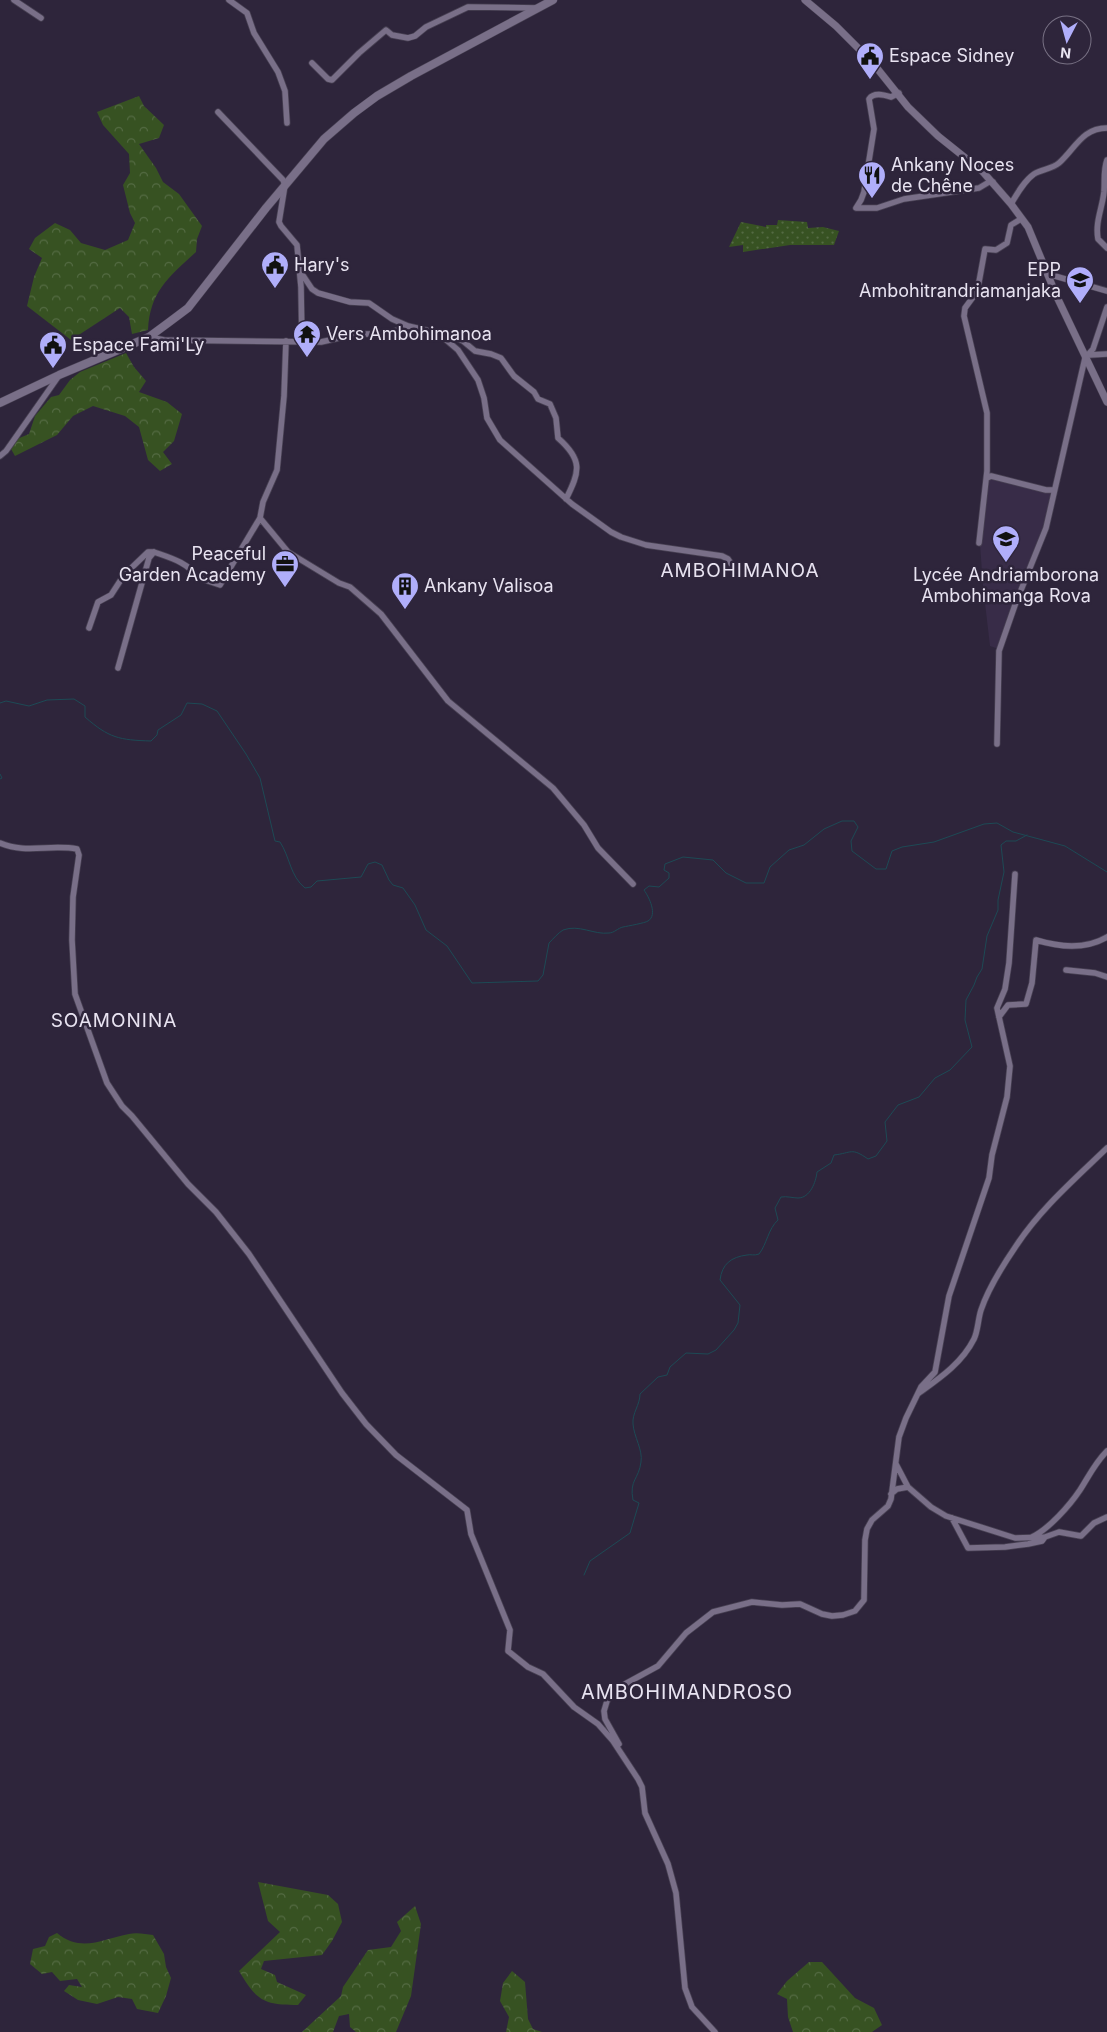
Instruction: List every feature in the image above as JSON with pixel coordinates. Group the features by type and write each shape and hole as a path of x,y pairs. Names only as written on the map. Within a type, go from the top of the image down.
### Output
{"main road":[{"path":"0,404 59,375 149,337 188,308 285,185 324,139 376,96 553,0"}],"street":[{"path":"14,0 41,18"},
{"path":"229,0 247,13 254,33 278,72 285,91 287,123"},
{"path":"805,0 836,26 899,93 908,107 993,182 1011,204 1028,227 1107,402"},
{"path":"312,63 328,79 332,80 386,30 392,35 408,38 415,36 426,27 468,7 537,8"},
{"path":"899,93 891,98 882,95 870,96 874,129 864,192 856,208 877,208 904,199 979,188 989,182 993,182"},
{"path":"218,112 283,180 285,185 280,222 281,226 297,245 302,343"},
{"path":"1011,204 1020,189 1034,174 1058,165 1086,134 1098,128 1107,128"},
{"path":"1107,160 1104,168 1104,193 1096,224 1098,239 1107,248"},
{"path":"979,543 987,478 987,412 964,316 965,308 976,293 985,249 996,250 1007,243 1011,225 1021,218"},
{"path":"299,270 312,289 318,293 350,302 368,303 392,319 408,326 438,333 458,350 478,380 485,402 487,418 500,440 566,499 611,532 646,544 722,556 734,568"},
{"path":"1048,274 1107,290"},
{"path":"997,744 999,651 1046,528 1087,356 1093,349 1107,307"},
{"path":"149,337 164,340 302,343 338,340 357,334 387,334 408,326"},
{"path":"444,333 463,341 475,351 501,358 514,376 534,392 538,398 550,404 556,418 558,438 571,450 577,464 577,471 566,499"},
{"path":"89,628 98,602 111,595 124,575 148,552 154,552 189,567 194,571 196,578 220,585 260,518 263,502 277,470 284,396 286,342"},
{"path":"1087,356 1107,354"},
{"path":"0,456 6,451 59,375"},
{"path":"987,478 991,476 1046,490 1054,490"},
{"path":"260,518 288,552 354,590 381,614 448,701 553,788 584,824 598,848 634,884"},
{"path":"118,668 150,558 154,552"},
{"path":"0,843 24,849 73,848 80,852 73,897 74,988 107,1083 122,1106 188,1184 216,1212 249,1254 342,1393 366,1424 396,1455 467,1510 471,1534 510,1630 509,1653 528,1667 543,1674 574,1707 598,1724 642,1787 645,1812 670,1872 679,1916 685,1988 692,2007 715,2032"},
{"path":"618,1751 619,1744 605,1719 604,1710 607,1701 614,1692 625,1684 658,1666 686,1633 713,1612 752,1602 782,1605 800,1604 822,1614 832,1616 855,1611 864,1600 864,1540 867,1529 872,1520 888,1506 899,1437 921,1387 934,1372 949,1296 989,1178 992,1155 1007,1097 1010,1066 997,1008 1005,989 1009,963 1015,874"},
{"path":"999,1017 1008,1005 1026,1004 1032,982 1036,940 1058,947 1093,943 1107,937"},
{"path":"1066,970 1095,973 1107,977"},
{"path":"918,1394 953,1367 970,1344 974,1338 985,1299 1006,1262 1028,1230 1066,1186 1107,1148"},
{"path":"1030,1538 1059,1515 1107,1451"},
{"path":"896,1464 908,1487 931,1507 952,1518 1015,1538 1045,1537 1059,1532 1081,1536 1094,1523 1107,1517"},
{"path":"891,1494 896,1489 908,1487"},
{"path":"952,1518 968,1548 1028,1544 1042,1541 1045,1537"}],"shaded area":[{"name":"Lycée Andriamborona Ambohimanga Rova","path":"990,478 1052,492 1045,526 999,649 990,646 980,544"}],"green space":[{"path":"139,96 144,106 164,125 159,138 139,144 156,168 163,182 179,194 202,226 197,239 196,252 169,277 157,295 150,316 148,330 132,334 129,317 120,308 71,340 27,306 34,277 42,258 29,249 35,238 55,223 70,230 81,243 105,250 128,240 135,223 130,213 123,185 130,173 129,154 103,125 97,112"},
{"path":"778,220 807,222 808,228 823,227 839,231 834,245 790,245 743,252 743,245 729,247 741,222 766,227 766,225 777,225"},
{"path":"126,353 134,367 146,381 139,392 167,402 182,414 174,441 163,452 172,464 160,471 148,460 139,427 125,416 93,406 73,416 57,435 15,456 11,449 17,439 29,434 35,416 51,397 59,395 70,380 80,372"},
{"path":"258,1882 328,1895 338,1904 342,1922 322,1955 264,1961 261,1969 275,1975 277,1982 306,1995 298,2005 277,2004 262,1999 251,1989 239,1971 280,1932 268,1921"},
{"path":"415,1906 421,1924 411,1996 396,2032 356,2032 350,2027 349,2014 339,2016 333,2032 302,2032 341,1996 343,1987 368,1950 391,1947 401,1931 397,1922"},
{"path":"57,1933 66,1939 83,1943 92,1943 132,1933 153,1935 164,1954 166,1967 171,1978 166,1996 158,2013 137,2009 132,1999 118,1997 97,2004 78,2000 64,1991 69,1985 82,1987 77,1979 60,1981 52,1972 42,1974 30,1964 33,1949 45,1946 49,1937"},
{"path":"809,1962 822,1962 855,1998 874,2008 882,2025 872,2032 793,2032 788,2017 787,1999 777,1994 787,1981"},
{"path":"512,1971 525,1982 528,2019 533,2029 542,2032 506,2032 509,2017 500,2001 503,1983"}],"waterway":[{"path":"0,703 6,701 29,706 47,700 74,699 85,706 85,717 108,734 122,739 151,741 157,735 158,730 181,715 187,703 202,704 217,711 260,778 275,841 280,842 300,883 305,888 311,887 317,881 361,877 368,864 375,862 382,865 393,885 403,888 415,905 426,930 447,946 472,983 538,981 543,975 549,943 563,930 575,928 598,933 609,933 648,921 651,918 652,910 644,890 649,886 659,887 669,878 669,873 664,870 665,864 683,857 713,860 726,873 746,883 764,883 770,867 789,850 804,845 824,829 842,821 854,821 858,827 851,841 852,851 876,869 886,869 892,851 902,847 934,842 984,824 997,823 1013,832 1065,846 1107,872"},
{"path":"0,774 2,778 0,779"},
{"path":"584,1575 590,1561 630,1533 639,1503 633,1500 632,1488 641,1462 641,1453 633,1424 640,1394 658,1377 667,1375 670,1367 686,1353 708,1354 716,1350 738,1323 740,1305 720,1280 725,1266 736,1258 759,1254 778,1220 775,1208 781,1197 798,1198 806,1195 814,1185 817,1172 831,1163 834,1155 855,1152 868,1159 876,1156 887,1141 885,1122 898,1105 919,1097 935,1078 950,1070 972,1047 965,1020 966,1000 982,969 987,936 998,910 998,900 1004,872 1001,845 1006,841 1016,841 1027,835"}],"place":[{"name":"Espace Sidney","path":"870,80"},
{"name":"Ankany Noces de Chêne","path":"872,199"},
{"name":"Hary's","path":"275,289"},
{"name":"EPP Ambohitrandriamanjaka","path":"1080,304"},
{"name":"Vers Ambohimanoa","path":"307,358"},
{"name":"Espace Fami'Ly","path":"53,369"},
{"name":"Lycée Andriamborona Ambohimanga Rova","path":"1006,563"},
{"name":"Peaceful Garden Academy","path":"285,588"},
{"name":"Ankany Valisoa","path":"405,610"}],"district":[{"name":"AMBOHIMANOA","path":"740,570"},
{"name":"SOAMONINA","path":"114,1020"},
{"name":"AMBOHIMANDROSO","path":"687,1692"}]}
